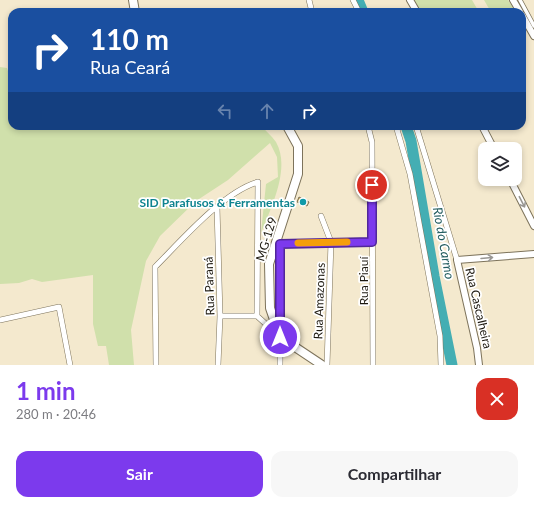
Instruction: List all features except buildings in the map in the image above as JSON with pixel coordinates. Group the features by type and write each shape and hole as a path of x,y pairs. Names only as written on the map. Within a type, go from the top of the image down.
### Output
{"main road":[{"name":"MG-129","path":"280,337 270,308 269,264 298,174 298,146 289,130"},
{"path":"280,337 322,365"}],"street":[{"path":"526,11 534,26"},
{"path":"526,22 534,36"},
{"name":"Rua Piauí","path":"369,130 372,142 373,365"},
{"path":"397,130 410,174 440,336 441,365"},
{"path":"417,130 457,260"},
{"path":"484,130 490,142"},
{"path":"156,365 155,267 217,207 246,186 258,182 257,316"},
{"path":"514,186 534,226"},
{"name":"Rua Paraná","path":"217,207 220,316 218,365"},
{"name":"Rua Amazonas","path":"321,216 331,242 327,365"},
{"path":"280,365 280,244 372,242"},
{"name":"Rua Cascalheira","path":"479,365 478,348 457,260 534,254"},
{"path":"0,320 59,308 70,365"},
{"path":"220,316 257,316 280,337"}],"green space":[{"path":"412,0 472,0 477,8 417,8"},
{"path":"484,0 508,0 513,8 489,8"},
{"path":"0,67 7,68 8,71 8,130 265,130 276,142 280,152 280,176 274,200 261,233 266,184 278,177 277,157 270,143 228,180 196,201 160,236 146,261 131,330 134,365 109,365 106,346 98,346 93,324 93,275 42,282 32,279 19,283 0,284"}],"waterway":[{"name":"Rio do Carmo","path":"358,0 361,8"},
{"name":"Rio do Carmo","path":"407,130 411,141 434,276 452,365"}],"slow traffic":[{"path":"298,243 347,242"}],"place":[{"name":"SID Parafusos & Ferramentas","path":"303,202"}],"route":[{"path":"280,337 280,244 372,242 372,185"}]}
